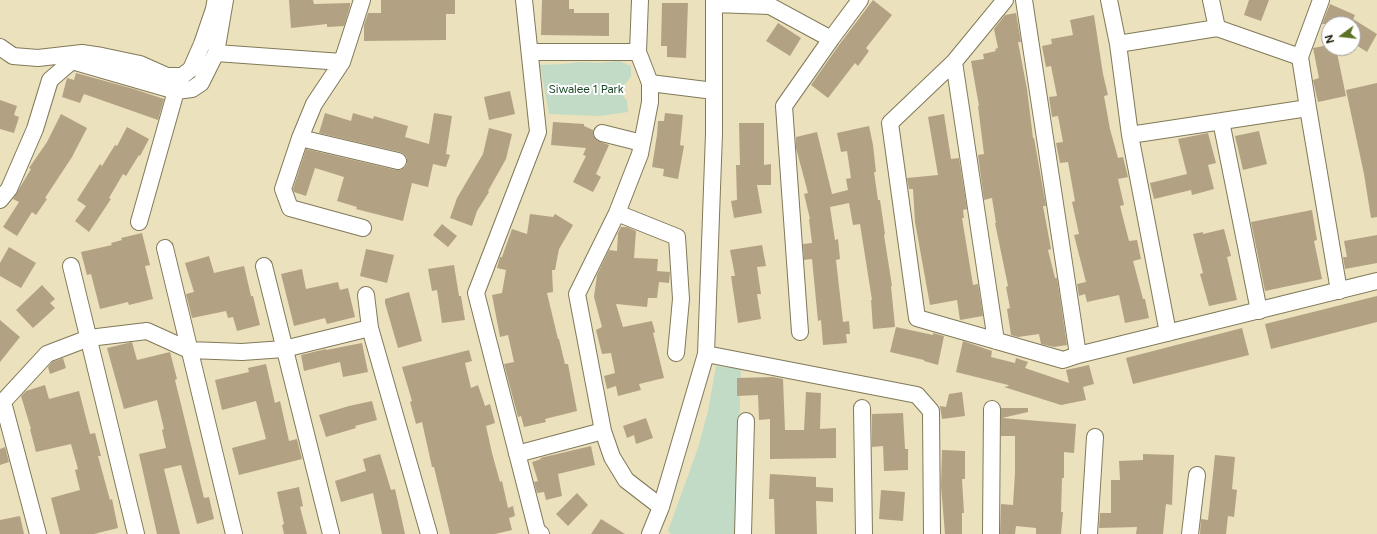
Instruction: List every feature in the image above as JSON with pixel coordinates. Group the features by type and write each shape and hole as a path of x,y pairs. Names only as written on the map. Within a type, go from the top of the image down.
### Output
{"street":[{"path":"0,47 13,56 38,58 82,53 102,56 140,64 167,76 182,76 191,68 202,44 214,9 214,0"},
{"path":"0,200 10,189 35,129 50,80 72,61 176,91 192,88 201,83 216,53 225,0"},
{"path":"362,0 342,62 314,104 300,138 283,189 290,208 363,228"},
{"path":"524,0 538,132 476,293 537,531 541,534"},
{"path":"640,0 638,52 650,82 650,102 640,154 617,213 577,294 603,431 612,457 626,480 661,507"},
{"path":"800,332 784,106 831,38 860,0"},
{"path":"1005,0 954,62 890,123 917,318 1063,360 1259,310 1377,282"},
{"path":"1024,0 1078,355"},
{"path":"1109,0 1118,44 1130,135 1168,333"},
{"path":"1211,0 1217,28"},
{"path":"1321,0 1300,57 1339,291"},
{"path":"650,534 661,507 706,354 714,133 714,2 770,6 831,38"},
{"path":"1118,44 1217,28 1300,57"},
{"path":"530,52 638,52"},
{"path":"216,53 342,62"},
{"path":"954,62 996,341"},
{"path":"650,82 714,91"},
{"path":"139,222 176,91"},
{"path":"1130,135 1308,108"},
{"path":"1220,121 1259,310"},
{"path":"602,133 642,143"},
{"path":"300,138 398,161"},
{"path":"617,213 676,237 681,299 676,353"},
{"path":"165,248 234,534"},
{"path":"71,266 136,534"},
{"path":"264,266 331,534"},
{"path":"366,295 370,328 428,534"},
{"path":"38,534 1,404 47,354 89,338 147,331 189,350 242,352 284,349 370,328"},
{"path":"706,354 917,395 931,411 932,534"},
{"path":"862,408 864,534"},
{"path":"992,409 992,534"},
{"path":"743,534 746,421"},
{"path":"517,454 603,431"},
{"path":"1089,534 1095,437"},
{"path":"1190,534 1196,475"}],"green space":[{"name":"Siwalee 1 Park","path":"619,61 631,66 631,76 621,87 621,93 627,101 628,112 600,116 549,114 540,65"},
{"path":"716,366 741,369 736,534 671,534 668,531 698,448 708,411"}],"building":[{"path":"289,0 313,0 314,4 350,3 350,6 344,26 327,27 327,24 291,28"},
{"path":"381,0 455,0 455,14 446,14 446,40 364,41 364,25 368,13 381,13"},
{"path":"542,0 569,0 569,9 574,9 574,13 609,13 609,36 541,35"},
{"path":"873,0 892,15 866,48 869,51 858,66 855,63 828,98 811,85"},
{"path":"1249,0 1269,0 1261,21 1244,15"},
{"path":"662,3 688,3 686,58 667,57 667,46 661,46"},
{"path":"1330,4 1355,15 1355,16 1325,16"},
{"path":"1016,13 1021,42 1018,42 1027,89 1033,138 1046,206 1043,206 1051,249 1048,250 1055,278 1057,278 1067,345 1054,347 1041,344 1039,334 1018,337 1011,335 1007,309 1010,308 1006,287 1008,286 995,223 992,198 984,200 978,155 984,154 979,106 971,61 984,59 983,54 996,51 995,49 998,48 994,29 1005,15"},
{"path":"1094,15 1103,74 1108,95 1104,96 1110,129 1118,158 1123,157 1128,177 1118,179 1124,205 1120,206 1129,241 1137,240 1141,259 1133,261 1143,299 1145,299 1149,318 1125,323 1119,295 1087,302 1085,294 1079,296 1077,284 1086,282 1074,235 1079,234 1072,202 1075,201 1068,162 1060,163 1056,143 1063,142 1058,116 1052,117 1049,97 1057,96 1051,66 1046,67 1042,46 1052,44 1051,39 1073,35 1070,20"},
{"path":"778,23 801,38 790,56 766,41"},
{"path":"1361,24 1377,34 1367,52 1361,48"},
{"path":"1321,46 1321,56 1338,56 1346,96 1318,102 1313,80 1319,78 1313,48"},
{"path":"76,73 164,99 158,120 84,94 80,103 62,97 67,78 74,80"},
{"path":"1377,83 1377,217 1371,218 1364,174 1346,90"},
{"path":"510,91 515,114 489,120 484,97"},
{"path":"0,100 17,106 14,115 19,117 14,133 0,129"},
{"path":"325,113 351,121 353,113 373,119 374,116 408,126 405,137 429,144 434,113 452,116 446,154 450,155 446,167 433,164 428,187 412,183 403,221 356,209 357,207 337,201 344,177 315,168 306,196 294,192 293,189 306,149 396,170 401,170 407,164 407,158 400,152 319,133"},
{"path":"665,113 683,115 680,145 684,146 678,179 663,176 664,169 652,167 658,121 664,121"},
{"path":"61,114 87,128 72,157 45,198 47,199 36,215 32,212 17,236 3,227 19,202 13,199 31,169 29,168 47,142"},
{"path":"944,114 951,159 959,158 967,209 963,210 964,218 962,218 973,285 978,284 983,316 960,320 957,300 930,305 915,222 913,189 909,189 907,178 938,175 928,117"},
{"path":"553,122 584,124 584,126 593,130 593,135 596,140 609,145 596,174 601,177 593,192 573,182 586,156 583,155 586,148 551,145"},
{"path":"739,123 764,123 764,165 771,164 771,185 757,185 762,213 734,218 731,201 737,200 736,165 740,165"},
{"path":"869,126 873,145 876,172 874,172 878,200 880,200 892,286 895,327 873,329 872,300 860,224 853,225 849,203 830,207 835,240 838,239 840,259 836,260 843,322 849,321 850,334 846,334 847,343 823,345 821,320 818,321 812,259 804,260 803,244 812,243 810,219 804,194 808,193 796,148 796,137 817,132 832,194 848,190 846,179 851,178 847,151 841,152 837,133"},
{"path":"127,127 149,139 140,156 139,155 126,176 123,174 109,198 111,199 89,232 75,221 86,206 77,200 100,164 102,166 115,145 117,146"},
{"path":"489,128 512,134 506,159 488,191 489,192 477,211 472,226 450,218 457,198 483,154"},
{"path":"1259,131 1267,164 1243,170 1235,136"},
{"path":"1208,133 1216,163 1208,165 1214,189 1192,195 1191,190 1154,199 1150,183 1187,174 1178,139"},
{"path":"1312,210 1317,240 1314,241 1322,279 1265,291 1251,222"},
{"path":"530,214 553,217 555,214 573,225 559,249 555,270 552,270 553,292 547,293 565,364 568,364 577,411 545,419 546,422 524,427 521,416 518,417 504,364 514,362 508,335 500,337 492,295 502,293 506,270 497,268 512,229 527,234"},
{"path":"442,224 457,236 448,247 433,235"},
{"path":"621,227 627,227 636,231 634,258 658,259 657,271 670,272 669,283 659,282 657,298 648,298 647,307 616,304 623,327 652,321 655,332 653,333 664,378 639,384 641,390 618,396 616,386 607,389 604,376 615,373 611,353 602,354 596,330 602,327 594,297 597,275 609,250 617,251 618,233"},
{"path":"1224,229 1231,256 1227,257 1237,300 1209,306 1200,274 1203,273 1193,234 1203,232 1203,234"},
{"path":"142,233 150,265 145,266 153,299 129,305 128,302 100,309 91,274 87,275 81,252 112,245 111,243 122,240 121,238"},
{"path":"1377,235 1377,263 1345,269 1343,257 1347,257 1344,241"},
{"path":"762,245 766,266 757,267 761,294 757,294 761,319 738,323 731,276 735,276 730,250"},
{"path":"9,247 36,263 21,288 0,276 0,263"},
{"path":"366,249 394,255 387,283 360,276"},
{"path":"209,256 214,273 244,266 260,325 237,331 233,317 228,318 226,311 192,318 186,294 194,292 185,263"},
{"path":"454,265 465,320 442,323 437,290 432,291 428,269"},
{"path":"302,269 306,289 338,282 340,290 348,288 355,317 327,324 325,318 294,326 281,274"},
{"path":"42,285 55,299 50,303 55,308 33,328 16,310"},
{"path":"409,292 422,341 398,348 385,299"},
{"path":"1377,296 1377,322 1271,349 1265,324"},
{"path":"0,320 20,337 0,362"},
{"path":"896,327 944,336 938,365 890,352"},
{"path":"1242,328 1249,355 1133,384 1126,358"},
{"path":"963,341 992,351 991,357 1015,363 1016,358 1028,362 1025,368 1069,383 1066,370 1089,365 1094,384 1083,387 1086,400 1061,405 1004,387 1009,386 1008,385 956,372"},
{"path":"132,342 137,360 170,352 177,379 175,380 204,498 209,497 214,519 197,524 181,465 164,469 180,534 157,534 139,454 166,448 162,430 164,429 157,400 124,409 107,348"},
{"path":"362,343 368,372 343,377 340,362 304,371 301,355"},
{"path":"469,350 472,361 465,363 471,388 478,385 485,406 490,404 495,423 486,426 492,453 500,482 502,481 508,508 513,506 515,516 509,518 512,530 495,534 450,534 434,467 432,467 422,422 416,424 410,402 412,401 402,367"},
{"path":"63,358 66,368 50,374 48,367 52,362"},
{"path":"266,364 275,403 280,401 289,441 297,439 302,459 239,475 232,448 266,439 256,401 222,410 215,380 249,372 248,368"},
{"path":"773,377 783,379 785,430 804,430 806,392 821,393 820,429 836,428 836,458 770,459 770,419 759,420 758,395 737,396 737,378"},
{"path":"45,385 49,399 79,391 90,434 95,433 101,456 98,456 110,500 112,499 118,528 94,534 60,534 51,498 80,490 75,470 78,469 71,444 36,452 21,396 26,391"},
{"path":"962,392 965,416 942,419 940,406 946,407 949,394"},
{"path":"372,401 377,420 355,426 356,428 326,437 319,415"},
{"path":"1001,408 1028,408 1028,412 1002,418 1076,424 1074,453 1064,452 1061,534 1036,534 1036,528 1016,526 1015,534 1000,534 1001,504 1013,505 1015,473 1015,436 1001,436"},
{"path":"903,413 905,449 908,449 908,470 884,471 883,446 872,447 872,414"},
{"path":"646,418 653,438 636,444 634,435 627,438 623,426"},
{"path":"591,446 595,465 558,474 562,496 546,500 544,492 537,493 534,482 538,481 532,462 541,459 540,458"},
{"path":"5,447 9,462 0,465 0,449"},
{"path":"942,450 965,451 965,479 962,479 964,513 962,513 962,534 945,534 941,486"},
{"path":"380,454 391,490 395,489 405,534 382,534 373,493 341,502 335,481 366,471 363,459"},
{"path":"1143,454 1174,455 1172,505 1166,504 1163,534 1136,534 1137,527 1099,528 1100,513 1111,513 1111,480 1120,480 1119,461 1143,460"},
{"path":"1215,455 1235,457 1232,489 1237,490 1234,517 1228,516 1226,534 1200,534 1201,519 1208,520"},
{"path":"770,474 816,477 816,487 833,488 833,502 816,501 817,534 775,534 774,499 769,499"},
{"path":"299,487 303,506 300,507 307,534 284,534 282,525 284,524 277,492"},
{"path":"881,490 905,492 903,521 879,519"},
{"path":"577,493 588,505 568,526 556,514"},
{"path":"20,516 24,534 0,534 0,520"},
{"path":"601,519 625,534 591,534"}]}
